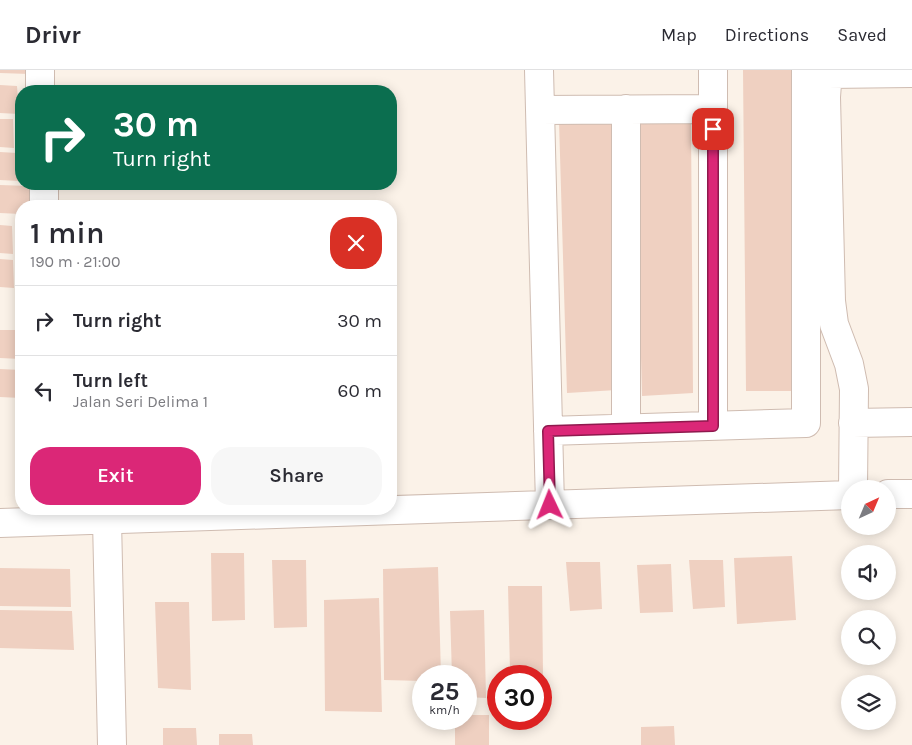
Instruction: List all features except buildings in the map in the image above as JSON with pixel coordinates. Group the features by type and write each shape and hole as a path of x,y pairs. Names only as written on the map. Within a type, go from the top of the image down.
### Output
{"street":[{"path":"40,70 40,85"},
{"path":"539,70 550,505"},
{"path":"713,70 713,426"},
{"path":"548,431 806,423 820,71"},
{"path":"820,71 912,72"},
{"path":"820,71 826,97 831,301 834,324 849,364 854,389 853,480"},
{"path":"626,109 626,428"},
{"path":"540,110 713,109"},
{"path":"853,423 912,422"},
{"path":"896,494 912,494"},
{"path":"397,510 841,495"},
{"path":"0,523 53,515 107,520 255,515"},
{"path":"107,520 112,745"}],"route":[{"path":"550,505 548,431 713,426 713,129"}]}
